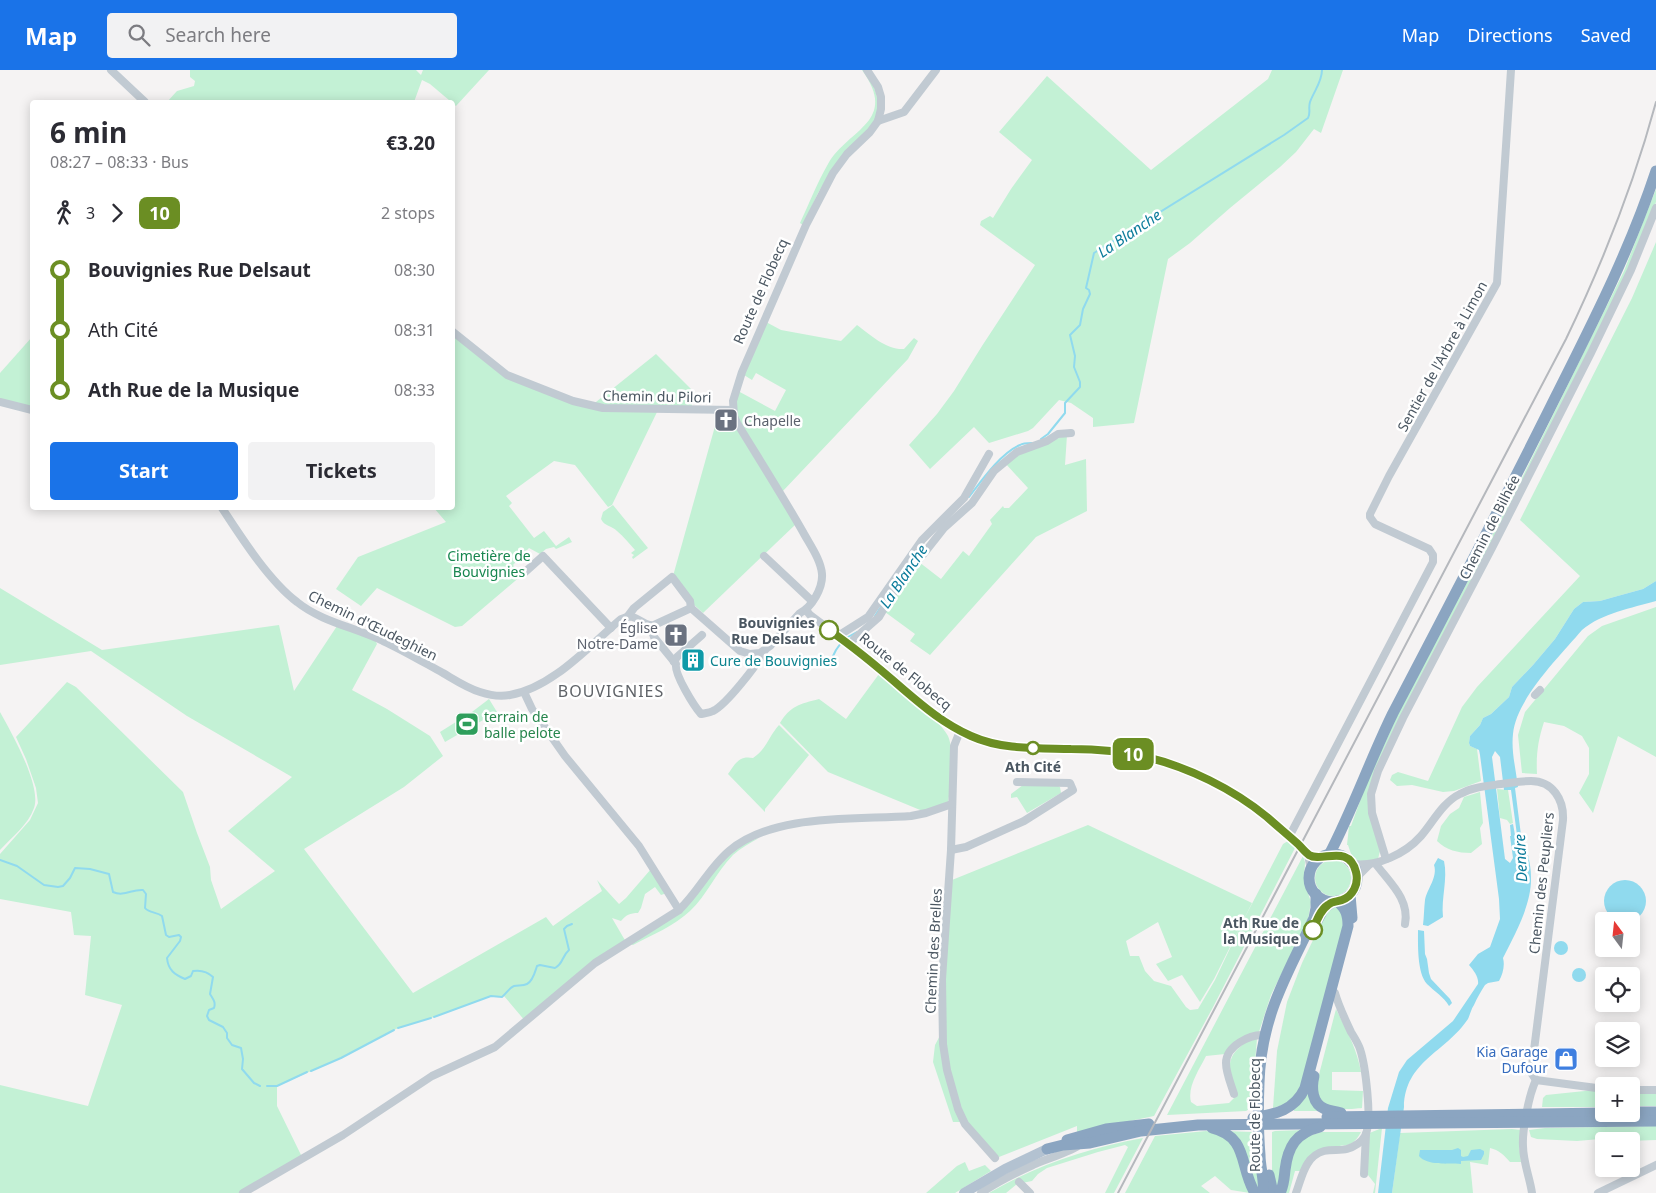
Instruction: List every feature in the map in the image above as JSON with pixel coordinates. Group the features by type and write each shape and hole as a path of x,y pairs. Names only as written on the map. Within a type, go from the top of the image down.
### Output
{"highway":[{"path":"1327,856 1349,815 1374,751 1519,472 1605,298 1633,235 1656,171"},
{"path":"1335,902 1350,895 1356,886 1357,877 1345,847 1349,815"},
{"path":"1273,1119 1295,1104 1300,1099 1305,1088 1348,926 1346,909 1335,902 1323,900 1316,894 1310,880 1311,870 1319,860 1327,856 1340,856 1351,862"},
{"name":"Route de Flobecq","path":"1264,1193 1260,1155 1259,1081 1264,1035 1268,1018 1279,990 1314,918 1316,894"},
{"path":"1342,1122 1321,1107 1315,1100 1312,1089 1352,925 1350,895"},
{"name":"Route de Flobecq","path":"1273,1193 1268,1172 1266,1105 1273,1028 1290,974 1322,911 1327,905 1335,902"},
{"path":"1640,1112 1656,1112"},
{"path":"1541,1118 1595,1114"},
{"path":"1047,1149 1063,1145 1090,1143 1141,1131 1273,1119 1342,1122 1514,1118 1656,1121"},
{"path":"1047,1149 1082,1135 1132,1125 1184,1120 1252,1121"},
{"path":"1280,1193 1284,1185 1286,1165 1295,1140 1301,1134 1314,1129 1342,1122"},
{"path":"1198,1125 1224,1132 1234,1140 1241,1152 1248,1179 1255,1193"}],"main road":[{"path":"964,1193 1004,1169 1047,1149"}],"street":[{"path":"111,70 143,100"},
{"path":"867,70 878,87 881,97 878,121"},
{"path":"878,121 904,112 936,70"},
{"name":"Sentier de l'Arbre à Limon","path":"1289,837 1433,562 1433,555 1429,549 1375,524 1370,517 1372,508 1497,283 1511,70"},
{"name":"Route de Flobecq","path":"733,410 733,401 742,372 814,207 825,186 847,154 870,132 878,121"},
{"name":"Chemin de Bilhée","path":"1386,859 1372,813 1371,794 1378,771 1403,718 1506,522 1594,345 1631,270 1656,208"},
{"name":"Chemin du Pilori","path":"455,333 506,374 532,386 588,406 603,408 733,410"},
{"path":"0,402 30,410"},
{"path":"650,626 654,637 676,664 675,669 696,708 701,714 711,713 720,707 753,669 765,650 800,613 806,610 821,585 821,567 793,514 737,423 733,410"},
{"path":"844,640 854,639 879,617 896,590 944,528 972,503 994,471 1018,452 1047,441 1058,434 1071,433"},
{"path":"844,640 868,617 922,540 964,498 989,454"},
{"name":"Chemin d'Œudeghien","path":"223,510 275,580 287,594 305,608 324,619 382,640 479,692 503,696 524,692 538,686 555,675 672,578 690,601 691,608"},
{"path":"524,573 543,556 611,628"},
{"path":"764,556 812,601"},
{"path":"628,616 633,616 650,626 691,608 740,651 755,654 765,650"},
{"name":"Route de Flobecq","path":"806,610 934,715 960,731 980,740 1001,745 1107,750 1161,761 1194,774 1247,802 1308,855"},
{"path":"674,662 702,635"},
{"path":"524,692 532,709 565,756 639,846 679,910"},
{"name":"Chemin des Brelles","path":"960,731 954,746 951,850 942,979 943,1044 945,1061 958,1109 965,1124 995,1158"},
{"name":"Chemin des Peupliers","path":"1357,877 1372,864 1406,849 1448,803 1464,792 1482,787 1531,781 1542,782 1559,797 1564,812 1532,1066 1532,1074 1536,1080 1532,1089 1524,1131 1523,1147 1532,1193"},
{"path":"951,850 966,847 1024,821 1073,790 1070,782 1017,782"},
{"path":"243,1193 343,1135 432,1076 496,1047 590,966 679,910 689,901 728,852 750,838 798,822 911,816 952,804"},
{"path":"1311,870 1308,855 1318,858 1327,856"},
{"name":"Chemin des Peupliers","path":"1351,862 1372,864"},
{"path":"1372,864 1402,897 1407,913 1405,924"},
{"path":"1335,994 1340,1010 1360,1048 1367,1082 1368,1104 1364,1174"},
{"path":"1234,1094 1226,1062 1229,1053 1250,1036 1264,1035"},
{"path":"1536,1080 1595,1088"},
{"path":"1640,1090 1656,1090"},
{"path":"1296,1193 1303,1171 1308,1162 1315,1156 1327,1151 1350,1148 1361,1141 1366,1134"},
{"path":"981,1193 1017,1172 1055,1155 1075,1149 1080,1144"},
{"path":"1598,1193 1656,1165"},
{"path":"1019,1182 1030,1193"}],"green space":[{"path":"190,70 416,70 421,75 423,70 489,70 456,106 455,100 449,100 430,84 422,80 415,100 169,100 177,91 194,86 195,81 190,77"},
{"path":"862,70 864,70 875,89 878,103 876,117 873,124 827,178 803,225 800,223 828,164 837,152 867,123 873,113 875,102 872,87"},
{"path":"1272,70 1343,70 1321,133 1314,129 1296,152 1280,167 1190,243 1168,259 1134,423 1093,427 1093,418 1071,403 1059,400 1028,431 989,443 974,427 930,469 909,445 937,414 954,391 1035,265 980,225 981,221 990,216 993,218 1032,160 999,132 1047,76 1151,170 1268,79"},
{"path":"1656,189 1656,202 1650,219 1614,300 1438,648 1368,801 1369,813 1380,851 1378,859 1370,862 1358,862 1351,854 1347,845 1349,826 1351,826 1365,787 1399,712 1516,490 1624,271"},
{"path":"1656,242 1656,581 1643,589 1600,601 1583,602 1574,609 1555,639 1512,687 1509,697 1491,714 1483,718 1480,725 1470,736 1470,746 1477,749 1481,781 1454,791 1443,792 1412,785 1397,786 1390,780 1392,775 1398,772 1428,781 1462,707 1477,687 1580,576 1520,520 1632,298"},
{"path":"766,322 781,330 841,341 857,325 879,341 898,349 904,349 914,338 918,341 908,359 782,492 741,426 735,410 738,391 775,411 786,390 756,373 752,380 744,375"},
{"name":"Cimetière de Bouvignies","path":"455,333 501,371 588,406 658,410 612,505 608,507 575,465 554,461 506,496 512,503 509,506 534,538 544,531 556,546 569,537 572,542 556,549 554,547 546,549 540,554 529,548 513,565 522,575 462,626 455,627 377,588 361,606 336,589 358,557 446,522 436,510 455,510"},
{"path":"30,339 30,410 0,402 0,373"},
{"path":"656,354 695,393 691,409 591,406"},
{"path":"719,412 728,415 796,524 703,613 692,603 673,576"},
{"path":"1067,435 1065,465 1086,459 1087,511 1036,537 930,655 910,641 915,634 885,612 895,593 919,562 941,579 963,551 969,556 992,524 990,520 1003,506 1004,508 1009,508 1028,488 1005,463 1019,453"},
{"path":"613,505 648,548 633,559 634,555 631,553 635,550 620,533 601,519 603,512"},
{"path":"0,588 102,650 279,625 294,691 337,626 375,640 377,644 352,690 430,736 443,756 404,787 304,849 413,993 546,917 553,926 602,891 597,880 619,904 651,869 667,893 661,895 655,887 645,894 638,913 628,915 621,921 612,918 626,942 526,1022 504,996 491,996 398,1028 341,1058 277,1086 277,1106 303,1159 243,1193 0,1193 0,1085 88,1106 122,1005 85,995 91,936 74,935 71,912 0,899 0,854 30,820 38,803 36,788 16,737 67,682 76,687 183,792 210,867 211,880 221,909 275,871 228,831 292,777 187,716 91,651 0,665"},
{"path":"1656,607 1656,757 1618,736 1593,813 1579,793 1589,774 1589,748 1582,736 1564,726 1544,722 1538,748 1537,774 1522,773 1518,735 1525,712 1588,636 1602,626"},
{"path":"879,674 927,712 943,729 950,742 951,778 948,802 925,812 828,772 780,723 796,706 819,699 846,719"},
{"name":"terrain de balle pelote","path":"489,699 497,712 445,742 440,732 468,715"},
{"path":"0,712 30,773 35,798 34,808 28,820 0,850"},
{"path":"779,725 809,755 765,809 765,812 728,774 741,759 753,758 757,755"},
{"path":"1023,785 1056,785 1060,787 1061,793 1027,813 1017,797 1011,798 1011,794"},
{"path":"1497,789 1508,790 1513,823 1510,824 1507,820 1500,818"},
{"path":"1480,792 1483,823 1480,828 1482,844 1471,853 1444,847 1437,841 1441,826 1450,814 1459,808 1464,797"},
{"path":"1088,825 1252,903 1242,923 1283,844 1288,841 1295,848 1212,1009 1154,1116 1077,1132 1077,1126 999,1157 976,1138 964,1122 953,1122 933,1062 935,1045 943,1030 944,980 952,880","holes":["1158,922 1172,957 1156,964 1168,981 1182,975 1200,1002 1214,979 1242,923 1215,980 1198,1009 1190,1010 1171,986 1154,981 1145,971 1139,956 1130,956 1126,941"]},
{"path":"759,838 733,855 721,869 702,898 684,916 663,930 633,945 628,943 680,912 723,859 744,843"},
{"path":"1303,856 1305,862 1304,881 1311,902 1308,920 1271,995 1259,1032 1225,1054 1206,1056 1194,1079 1191,1090 1191,1102 1197,1106 1229,1103 1235,1097 1230,1077 1231,1058 1246,1042 1257,1039 1251,1108 1246,1111 1167,1115"},
{"path":"1333,860 1340,861 1346,865 1350,871 1350,885 1346,891 1340,895 1333,896 1326,895 1320,891 1316,885 1315,878 1316,871 1320,865 1326,861"},
{"path":"1336,907 1342,912 1343,927 1301,1088 1292,1102 1273,1108 1277,1051 1287,1002 1302,963 1327,911"},
{"path":"1336,1009 1354,1047 1361,1072 1332,1072 1332,1090 1363,1091 1362,1108 1342,1109 1327,1107 1321,1102 1315,1090"},
{"path":"1308,1090 1318,1111 1294,1111 1294,1110"},
{"path":"1595,1090 1595,1107 1542,1107 1543,1098 1546,1095"},
{"path":"1640,1090 1656,1090 1656,1106 1640,1106"},
{"path":"1656,1126 1656,1140 1640,1141 1640,1132 1595,1132 1595,1139 1577,1141 1531,1137 1529,1130"},
{"path":"1382,1128 1375,1193 1373,1193 1375,1184 1368,1175 1364,1174 1367,1134"},
{"path":"1305,1130 1297,1135 1277,1193 1272,1171 1272,1132"},
{"path":"1521,1130 1519,1145 1521,1162 1510,1162 1501,1153 1490,1148 1488,1165 1470,1162 1473,1193 1392,1193 1400,1133"},
{"path":"1206,1131 1214,1132 1233,1143 1250,1193 1231,1190 1215,1176 1201,1186 1210,1193 1125,1193 1155,1136"},
{"path":"1225,1131 1252,1132 1261,1193"},
{"path":"1322,1132 1361,1132 1350,1144 1334,1147 1300,1171 1295,1171 1289,1193 1284,1193 1294,1149 1302,1138"},
{"path":"1143,1138 1114,1193 1105,1193 1128,1147 1125,1145 1047,1168 1032,1181 1017,1184 1006,1193 989,1193 1026,1174 1063,1159 1102,1147"},
{"path":"965,1162 969,1171 985,1165 991,1171 955,1193 926,1193 957,1166"}],"water":[{"name":"Dendre","path":"1656,581 1656,601 1608,615 1582,630 1540,679 1522,707 1513,734 1513,747 1518,787 1515,788 1521,835 1524,835 1531,872 1529,898 1503,958 1503,970 1499,981 1485,985 1468,1019 1459,1031 1428,1058 1411,1079 1406,1091 1392,1193 1378,1193 1388,1108 1399,1072 1407,1060 1453,1021 1478,984 1477,976 1469,965 1478,954 1490,947 1500,919 1480,755 1479,750 1470,746 1470,736 1480,725 1483,718 1491,714 1509,697 1512,687 1555,639 1574,609 1583,602 1600,601 1643,589","holes":["1495,751 1500,757 1504,790 1511,790 1517,835 1515,835 1513,824 1510,825 1513,858 1510,863 1505,859 1492,757"]},
{"path":"1438,858 1444,861 1445,868 1443,917 1428,926 1423,925 1425,900 1435,874 1434,865"},
{"path":"1621,880 1637,883 1643,889 1646,905 1640,916 1640,912 1607,912 1604,905 1607,889 1613,883"},
{"path":"1418,930 1424,931 1425,954 1431,979 1450,999 1452,1003 1449,1006 1427,984 1421,973"},
{"path":"1558,941 1564,941 1568,948 1564,955 1558,955 1554,951 1554,945"},
{"path":"1576,968 1582,968 1586,975 1582,982 1576,982 1572,978 1572,972"},
{"path":"1458,1148 1461,1150 1461,1156 1463,1157 1468,1156 1471,1150 1480,1149 1484,1151 1484,1154 1481,1160 1461,1161 1461,1164 1433,1163 1419,1156 1420,1150 1452,1150"}],"waterway":[{"name":"La Blanche","path":"1041,439 1048,434 1065,413 1065,403 1080,387 1074,367 1075,356 1070,335 1080,325 1083,309 1090,294 1086,288 1094,253 1284,135 1308,118 1310,102 1322,70"},
{"name":"La Blanche","path":"969,497 1006,454 1021,444 1032,443"},
{"name":"La Blanche","path":"912,563 920,549"},
{"name":"La Blanche","path":"875,616 886,599"},
{"name":"La Blanche","path":"848,637 857,632"},
{"name":"La Blanche","path":"829,664 841,643"},
{"path":"0,860 17,866 44,885 63,886 75,868 90,869 109,874 113,892 124,893 143,890 146,894 145,908 162,916 166,935 169,937 179,935 181,937 167,958 170,969 185,979 191,976 193,971 201,971 213,977 210,994 215,1006 209,1010 207,1016 209,1020 223,1027 232,1045 241,1048 242,1069 254,1083 260,1086"},
{"path":"434,1017 491,996 502,997 512,987 529,983 534,976 537,966 555,968 558,966 569,950 564,929 572,924"},
{"path":"398,1028 431,1018"},
{"path":"311,1071 341,1058 394,1030"},
{"path":"267,1086 277,1086 307,1072"}],"railway":[{"path":"1118,1193 1566,339 1593,281 1617,222 1638,163 1656,102"}],"bus line":[{"name":"10","path":"829,630 850,644 939,719 980,740 1015,747 1107,750 1161,761 1194,774 1247,802 1298,844 1308,855 1318,858 1329,855 1345,858 1355,868 1356,886 1347,898 1327,905 1313,930"}],"place":[{"name":"Chapelle","path":"726,420"},
{"name":"Bouvignies Rue Delsaut","path":"829,630"},
{"name":"Église Notre-Dame","path":"676,635"},
{"name":"Cure de Bouvignies","path":"693,660"},
{"name":"terrain de balle pelote","path":"467,724"},
{"name":"Ath Cité","path":"1033,748"},
{"name":"Ath Rue de la Musique","path":"1313,930"},
{"name":"Kia Garage Dufour","path":"1566,1059"}],"district":[{"name":"BOUVIGNIES","path":"611,691"}]}
